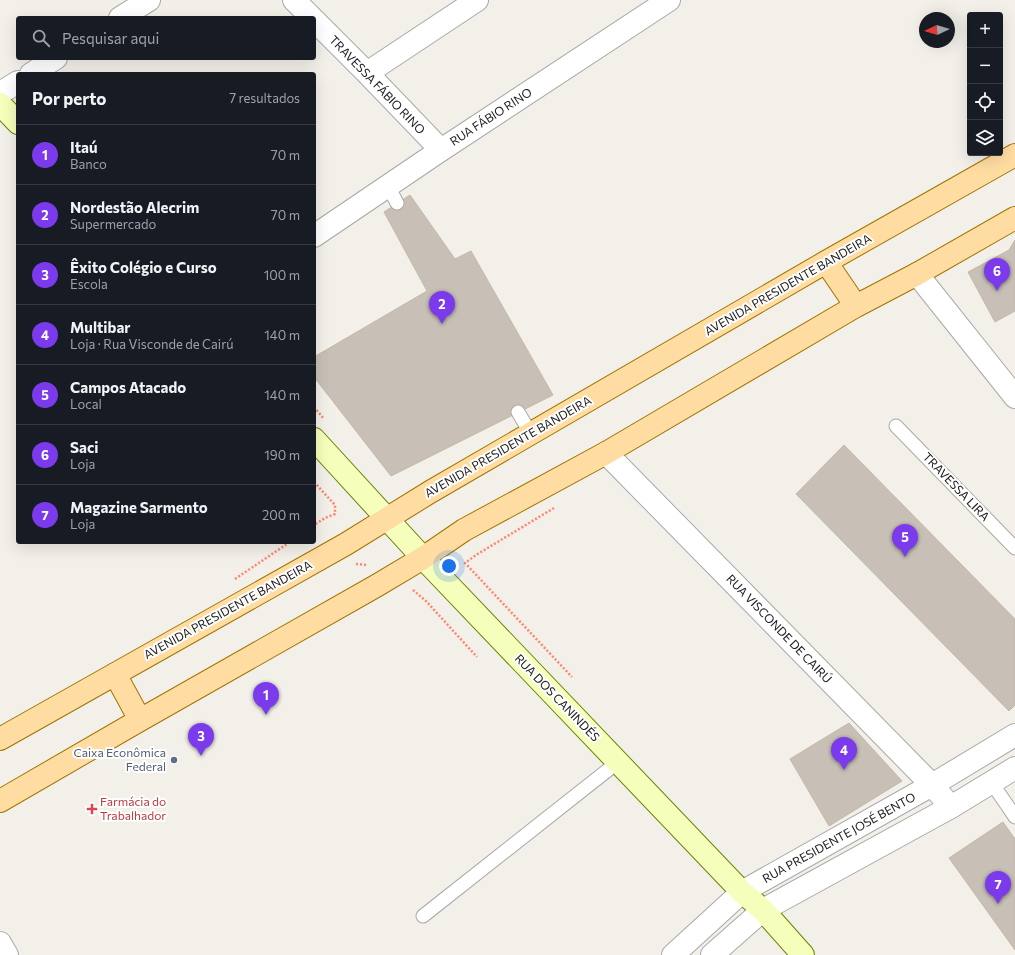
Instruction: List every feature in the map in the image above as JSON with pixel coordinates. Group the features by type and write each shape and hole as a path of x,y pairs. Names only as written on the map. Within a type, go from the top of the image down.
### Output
{"main road":[{"path":"0,104 16,121"},
{"name":"AVENIDA PRESIDENTE BANDEIRA","path":"0,739 346,544 430,492 826,262 1015,155"},
{"path":"0,801 369,590 423,558 464,530 606,453 856,306 917,274 1015,218"},
{"path":"826,262 856,306"},
{"name":"RUA DOS CANINDÉS","path":"321,432 387,519 423,558 742,892 763,910 804,955"},
{"path":"115,674 140,720"}],"street":[{"path":"123,16 149,0"},
{"path":"294,0 310,16"},
{"path":"366,73 477,0"},
{"name":"RUA FÁBIO RINO","path":"316,235 392,195 440,150 669,0"},
{"name":"TRAVESSA FÁBIO RINO","path":"316,22 440,150"},
{"path":"34,72 53,60"},
{"path":"0,93 16,83"},
{"path":"917,274 1015,398"},
{"name":"RUA VISCONDE DE CAIRÚ","path":"606,453 932,785 951,807"},
{"name":"RUA PRESIDENTE JOSÉ BENTO","path":"673,955 742,892 932,785 1015,735"},
{"path":"972,761 991,782"},
{"path":"712,955 763,910 951,807 1015,768"},
{"path":"0,943 7,955"}],"lane":[{"path":"518,412 531,434"},
{"name":"TRAVESSA LIRA","path":"896,426 1015,548"},
{"path":"423,916 618,762"},
{"path":"991,782 1015,817"}],"path":[{"path":"316,415 321,432"},
{"path":"316,484 335,505 335,514 316,524"},
{"path":"556,508 465,563 572,678"},
{"path":"232,581 287,544"},
{"path":"407,593 413,589 477,657"}],"building":[{"path":"410,195 455,259 471,251 553,395 391,476 316,380 316,356 427,291 384,212"},
{"path":"1015,240 1015,311 995,322 968,272 1009,250"},
{"path":"844,445 1015,619 1015,705 1009,711 796,494"},
{"path":"849,723 902,781 829,826 790,759"},
{"path":"1003,822 1015,839 1015,950 949,858"}],"place":[{"name":"Saci","path":"997,291"},
{"name":"Nordestão Alecrim","path":"442,324"},
{"name":"Campos Atacado","path":"905,557"},
{"name":"Itaú","path":"266,715"},
{"name":"Êxito Colégio e Curso","path":"201,756"},
{"name":"Caixa Econômica Federal","path":"174,760"},
{"name":"Multibar","path":"844,770"},
{"name":"Farmácia do Trabalhador","path":"92,809"},
{"name":"Magazine Sarmento","path":"998,904"}]}
